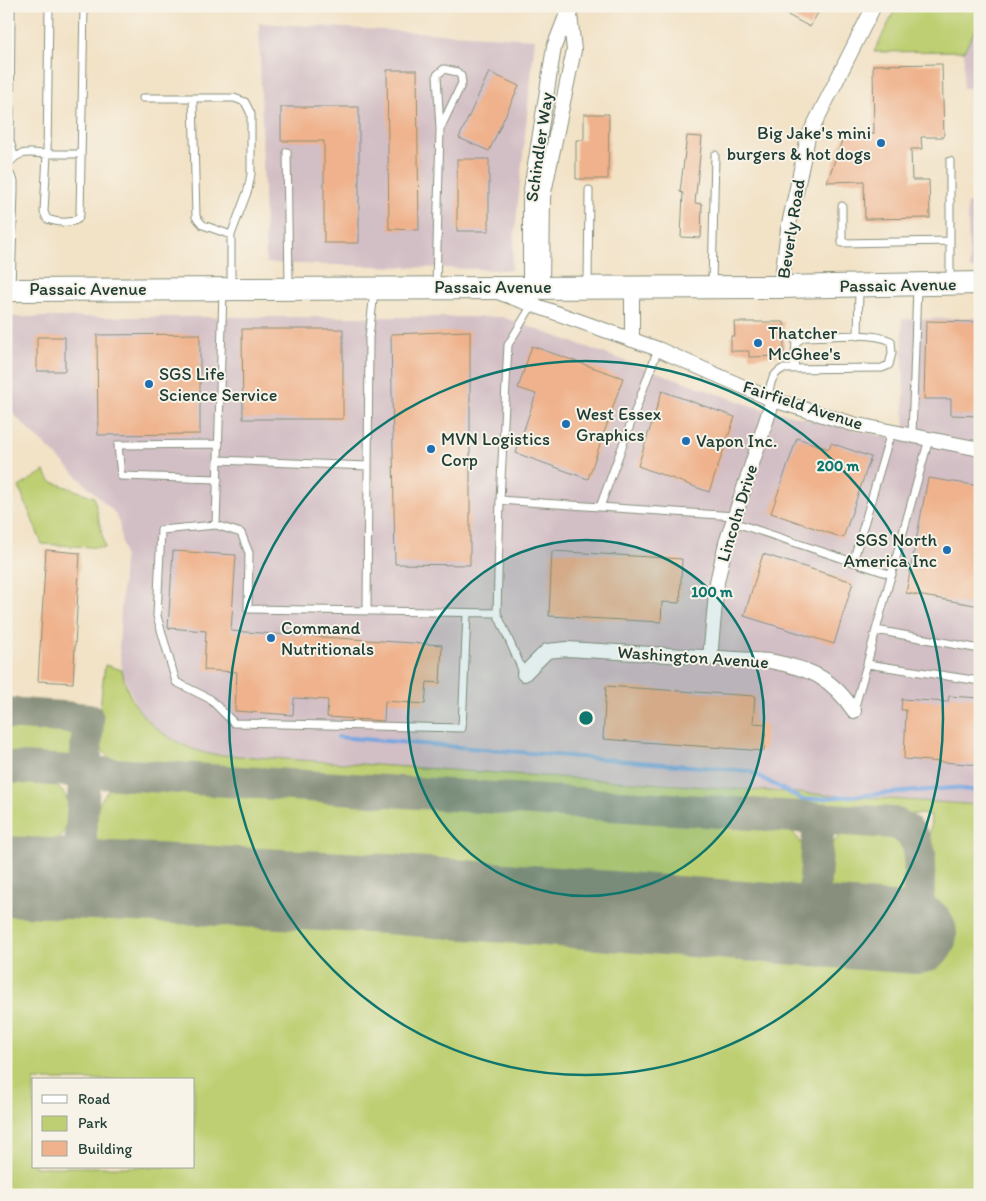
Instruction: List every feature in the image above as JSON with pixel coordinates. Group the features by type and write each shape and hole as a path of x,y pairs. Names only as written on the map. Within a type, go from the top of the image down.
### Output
{"main road":[{"name":"Passaic Avenue","path":"8,290 482,287 535,293 588,288 632,287 781,287 980,283"}],"street":[{"name":"Beverly Road","path":"781,287 788,229 808,137 874,6"},
{"name":"Schindler Way","path":"535,293 530,196 554,46 569,8"},
{"name":"Schindler Way","path":"535,293 543,197 574,50 569,8"},
{"path":"632,287 632,340"},
{"name":"Fairfield Avenue","path":"535,293 632,340 658,349 770,398 853,424 980,449"},
{"name":"Lincoln Drive","path":"710,658 717,582 770,398"},
{"name":"Washington Avenue","path":"524,674 547,650 567,649 770,661 803,668 825,679 843,695 854,711"}],"lane":[{"path":"11,6 10,141 14,156"},
{"path":"49,6 47,154 44,212 47,219 73,222 78,219 80,214 84,6"},
{"path":"436,288 440,128 437,75 444,69 457,72 461,76 462,83 440,128"},
{"path":"143,98 241,99 245,102 250,114 251,182 231,235 216,525"},
{"path":"193,98 196,217 203,225 231,235"},
{"path":"8,290 12,247 14,181 6,167 14,156 24,152 81,154"},
{"path":"287,152 289,288"},
{"path":"712,287 715,155"},
{"path":"950,160 950,284"},
{"path":"588,288 589,190"},
{"path":"842,206 842,242 950,242"},
{"path":"6,256 12,247"},
{"path":"912,436 917,284"},
{"path":"858,336 859,286"},
{"path":"366,611 369,338 374,288"},
{"path":"524,674 497,613 500,500 508,345 535,293"},
{"path":"770,398 776,373 782,370 882,368 889,365 892,353 891,341 884,338 858,336 804,337 796,342 794,369"},
{"path":"600,507 658,349"},
{"path":"853,562 891,432"},
{"path":"854,711 929,439"},
{"path":"218,479 120,476 118,445 219,444"},
{"path":"218,460 368,466"},
{"path":"500,500 734,519 892,575"},
{"path":"468,613 462,728 234,723 210,699 176,682 157,616 161,530 216,525 241,533 249,553 248,609 497,613"},
{"path":"876,630 980,649"},
{"path":"867,664 980,681"}],"shaded area":[{"path":"980,21 980,88 963,88 964,51"},
{"path":"259,23 535,39 511,270 266,263"},
{"path":"967,203 980,203 980,269 970,269"},
{"path":"6,317 502,317 752,406 905,441 902,319 980,318 980,805 208,754 175,742 155,728 139,711 123,674 119,648 124,557 119,523 114,512 6,407"}],"green space":[{"path":"897,6 980,6 980,21 964,51 874,52"},
{"path":"44,471 50,481 94,497 105,548 42,544 19,487"},
{"path":"105,665 122,670 126,686 133,701 152,725 178,742 208,754 980,805 980,1195 6,1195 6,900 925,957 931,815 115,763 102,749 100,742 101,695"},
{"path":"6,724 68,729 74,736 74,748 66,759 6,757"},
{"path":"6,779 46,782 56,786 64,793 69,813 67,823 57,842 50,850 41,855 28,857 6,855"},
{"path":"114,785 767,826 788,830 797,837 805,853 806,873 804,882 792,896 778,902 769,903 125,861 107,853 97,840 95,832 94,823 98,806 102,798"},
{"path":"854,831 887,835 903,844 908,852 910,863 907,890 903,899 894,906 880,908 850,906 839,901 833,894 827,876 827,857 836,840 844,833"}],"building":[{"path":"771,6 810,6 819,11 810,27"},
{"name":"Big Jake's mini burgers & hot dogs","path":"942,64 944,137 921,137 922,149 911,149 912,180 929,180 930,218 865,219 864,181 827,182 844,135 874,134 873,65"},
{"path":"387,70 417,70 419,230 389,229"},
{"path":"489,72 519,86 489,151 459,138"},
{"path":"281,107 359,107 359,243 324,243 324,141 281,141"},
{"path":"584,114 609,114 608,179 576,179 576,140 584,140"},
{"path":"687,136 702,137 695,203 702,204 701,238 681,237 683,193 680,192"},
{"path":"457,159 489,159 489,231 457,231"},
{"path":"926,321 980,322 980,416 951,415 951,399 924,399"},
{"name":"Thatcher McGhee's","path":"734,322 784,322 784,356 749,357 749,351 731,351 731,336 735,336"},
{"path":"242,329 343,329 343,419 243,419"},
{"name":"MVN Logistics Corp","path":"470,331 470,565 395,564 391,334"},
{"name":"SGS Life Science Service","path":"200,334 200,434 98,435 97,335"},
{"path":"37,337 65,337 65,371 37,371"},
{"name":"West Essex Graphics","path":"532,346 623,378 588,479 516,453 536,394 518,388"},
{"name":"Vapon Inc.","path":"662,391 735,417 709,492 638,466"},
{"path":"797,438 829,449 831,443 871,457 843,538 771,513"},
{"name":"SGS North America Inc","path":"928,478 980,486 980,606 906,593"},
{"path":"46,550 80,553 73,683 38,681"},
{"name":"Command Nutritionals","path":"173,551 236,555 231,631 442,645 440,683 427,682 425,704 385,701 384,721 327,717 328,700 294,698 293,715 235,711 237,672 204,670 206,631 168,628"},
{"path":"552,551 682,559 680,603 662,602 661,622 549,616"},
{"path":"763,554 853,582 834,644 744,616"},
{"path":"606,686 755,696 753,723 766,724 764,751 603,739"},
{"path":"949,696 980,698 980,765 904,759 906,710 901,710 902,699 948,702"}],"waterway":[{"path":"338,737 749,771 803,800 953,788 980,791"}],"taxiway":[{"path":"6,713 88,719 78,881"},
{"path":"6,767 893,823 911,834 917,843 920,854 917,934"},
{"path":"812,927 819,819"}],"runway":[{"path":"6,876 386,894 917,934"}],"place":[{"name":"Big Jake's mini burgers & hot dogs","path":"881,143"},
{"name":"Thatcher McGhee's","path":"758,343"},
{"name":"SGS Life Science Service","path":"149,384"},
{"name":"West Essex Graphics","path":"566,424"},
{"name":"Vapon Inc.","path":"686,441"},
{"name":"MVN Logistics Corp","path":"431,449"},
{"name":"SGS North America Inc","path":"947,550"},
{"name":"Command Nutritionals","path":"271,638"}]}
